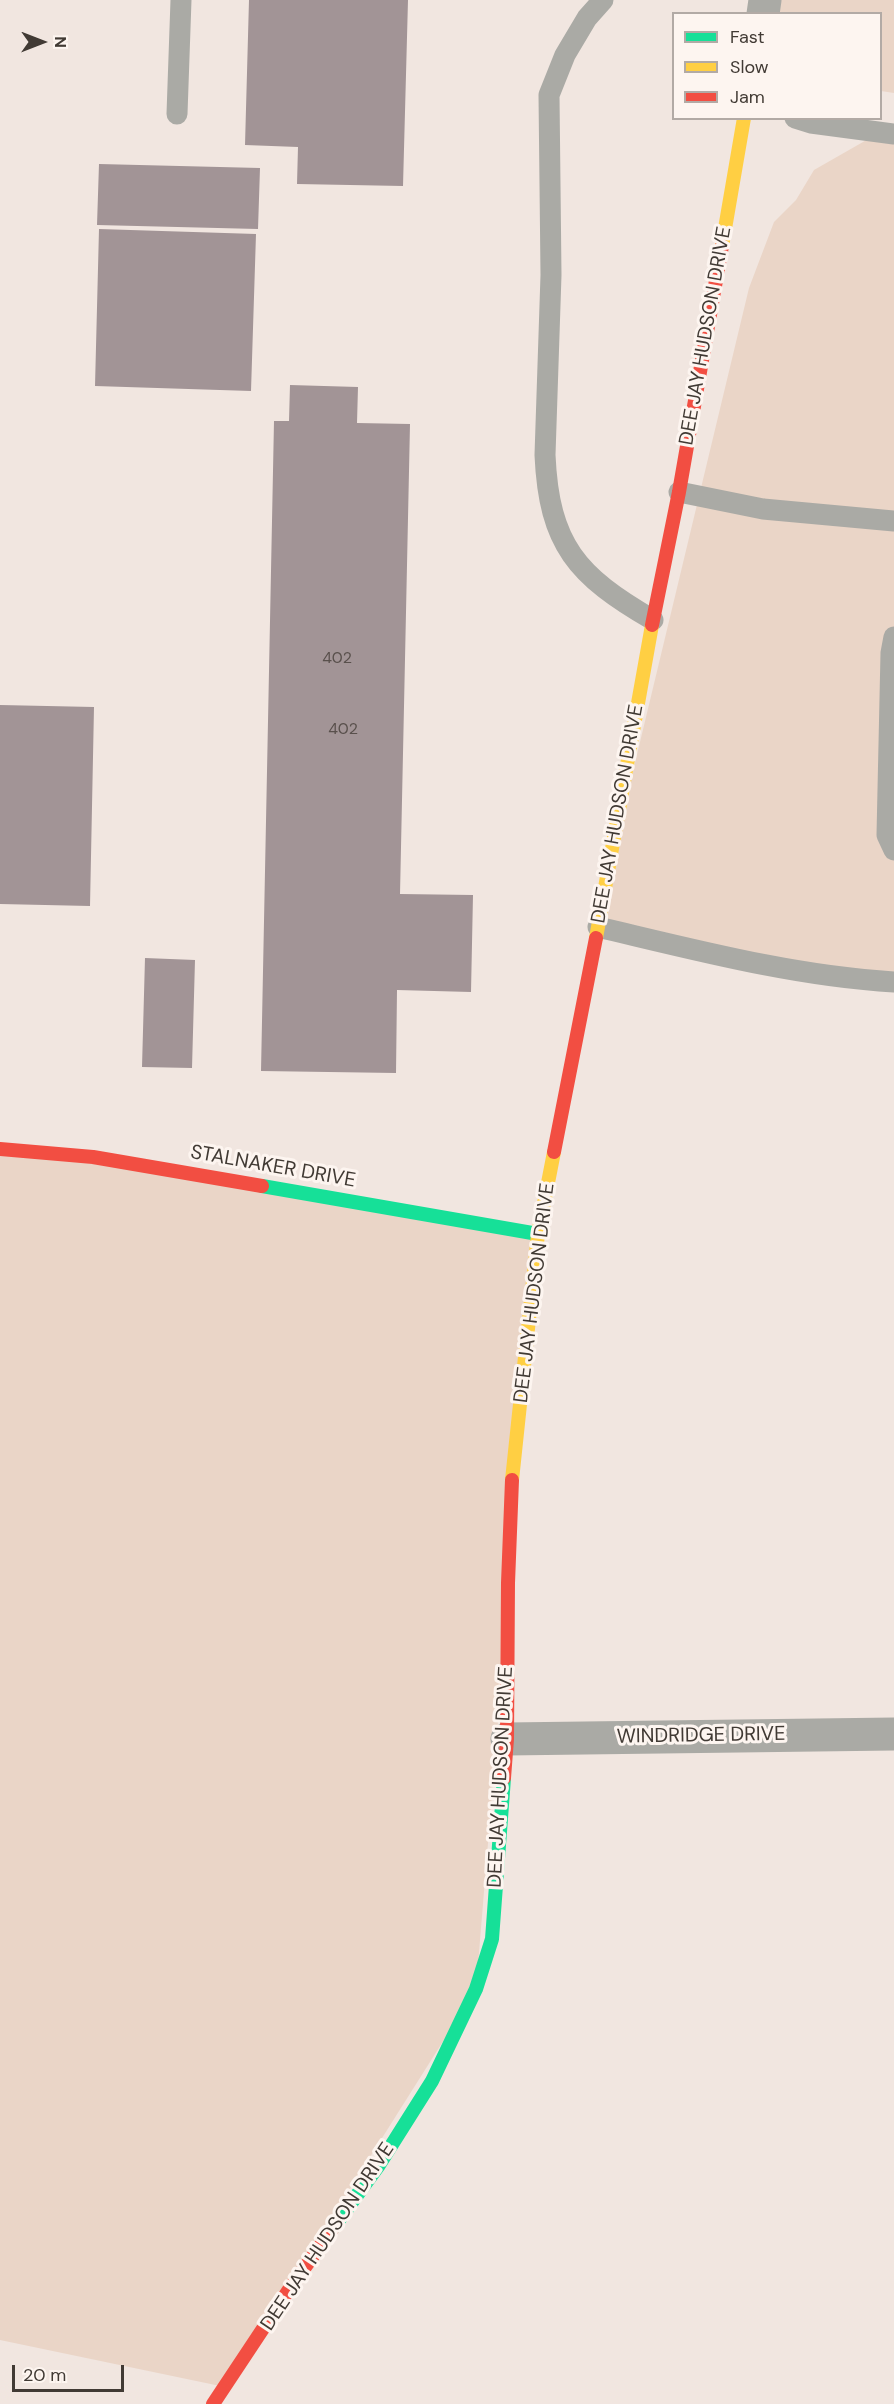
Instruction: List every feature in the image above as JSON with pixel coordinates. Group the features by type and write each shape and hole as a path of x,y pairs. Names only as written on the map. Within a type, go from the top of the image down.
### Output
{"street":[{"name":"DEE JAY HUDSON DRIVE","path":"213,2404 288,2291 379,2165 432,2081 476,1989 492,1939 507,1739 508,1582 512,1476 538,1233 598,927 652,620 679,492 744,120"},
{"name":"STALNAKER DRIVE","path":"0,1149 93,1157 538,1233"},
{"name":"WINDRIDGE DRIVE","path":"507,1739 894,1734"}],"lane":[{"path":"177,114 181,0"},
{"path":"597,2 565,55 549,95 551,275 546,480 553,515 567,549 585,571 616,599 652,620"},
{"path":"801,120 894,134"},
{"path":"679,492 763,509 894,521"},
{"path":"894,638 891,653 887,835 894,850"},
{"path":"598,927 764,965 866,981 894,982"}],"shaded area":[{"path":"765,0 894,0 894,93 882,91 882,12 763,12"},
{"path":"894,129 894,982 598,927 604,892 749,288 774,222 796,200 814,170 870,138"},
{"path":"0,1149 538,1234 476,1989 225,2387 0,2340"}],"building":[{"path":"249,0 408,0 403,186 297,184 298,147 245,145"},
{"path":"99,164 260,168 258,229 97,225"},
{"path":"99,229 256,234 251,391 95,386"},
{"path":"290,385 358,387 357,423 410,424 400,894 473,895 471,992 397,990 396,1073 261,1071 274,421 289,421"},
{"path":"0,705 94,707 90,906 0,904"},
{"path":"145,958 195,960 192,1068 142,1067"}],"traffic: fast":[{"path":"262,1186 538,1234"},
{"path":"333,2228 379,2165 432,2081 476,1989 492,1939 504,1778"}],"traffic: slow":[{"path":"722,246 744,120"},
{"path":"596,938 652,625"},
{"path":"512,1480 538,1234 554,1152"}],"traffic: jam":[{"path":"652,625 679,492 722,246"},
{"path":"554,1152 596,938"},
{"path":"0,1149 93,1157 262,1186"},
{"path":"504,1778 507,1739 508,1583 512,1480"},
{"path":"213,2404 333,2228"}]}
